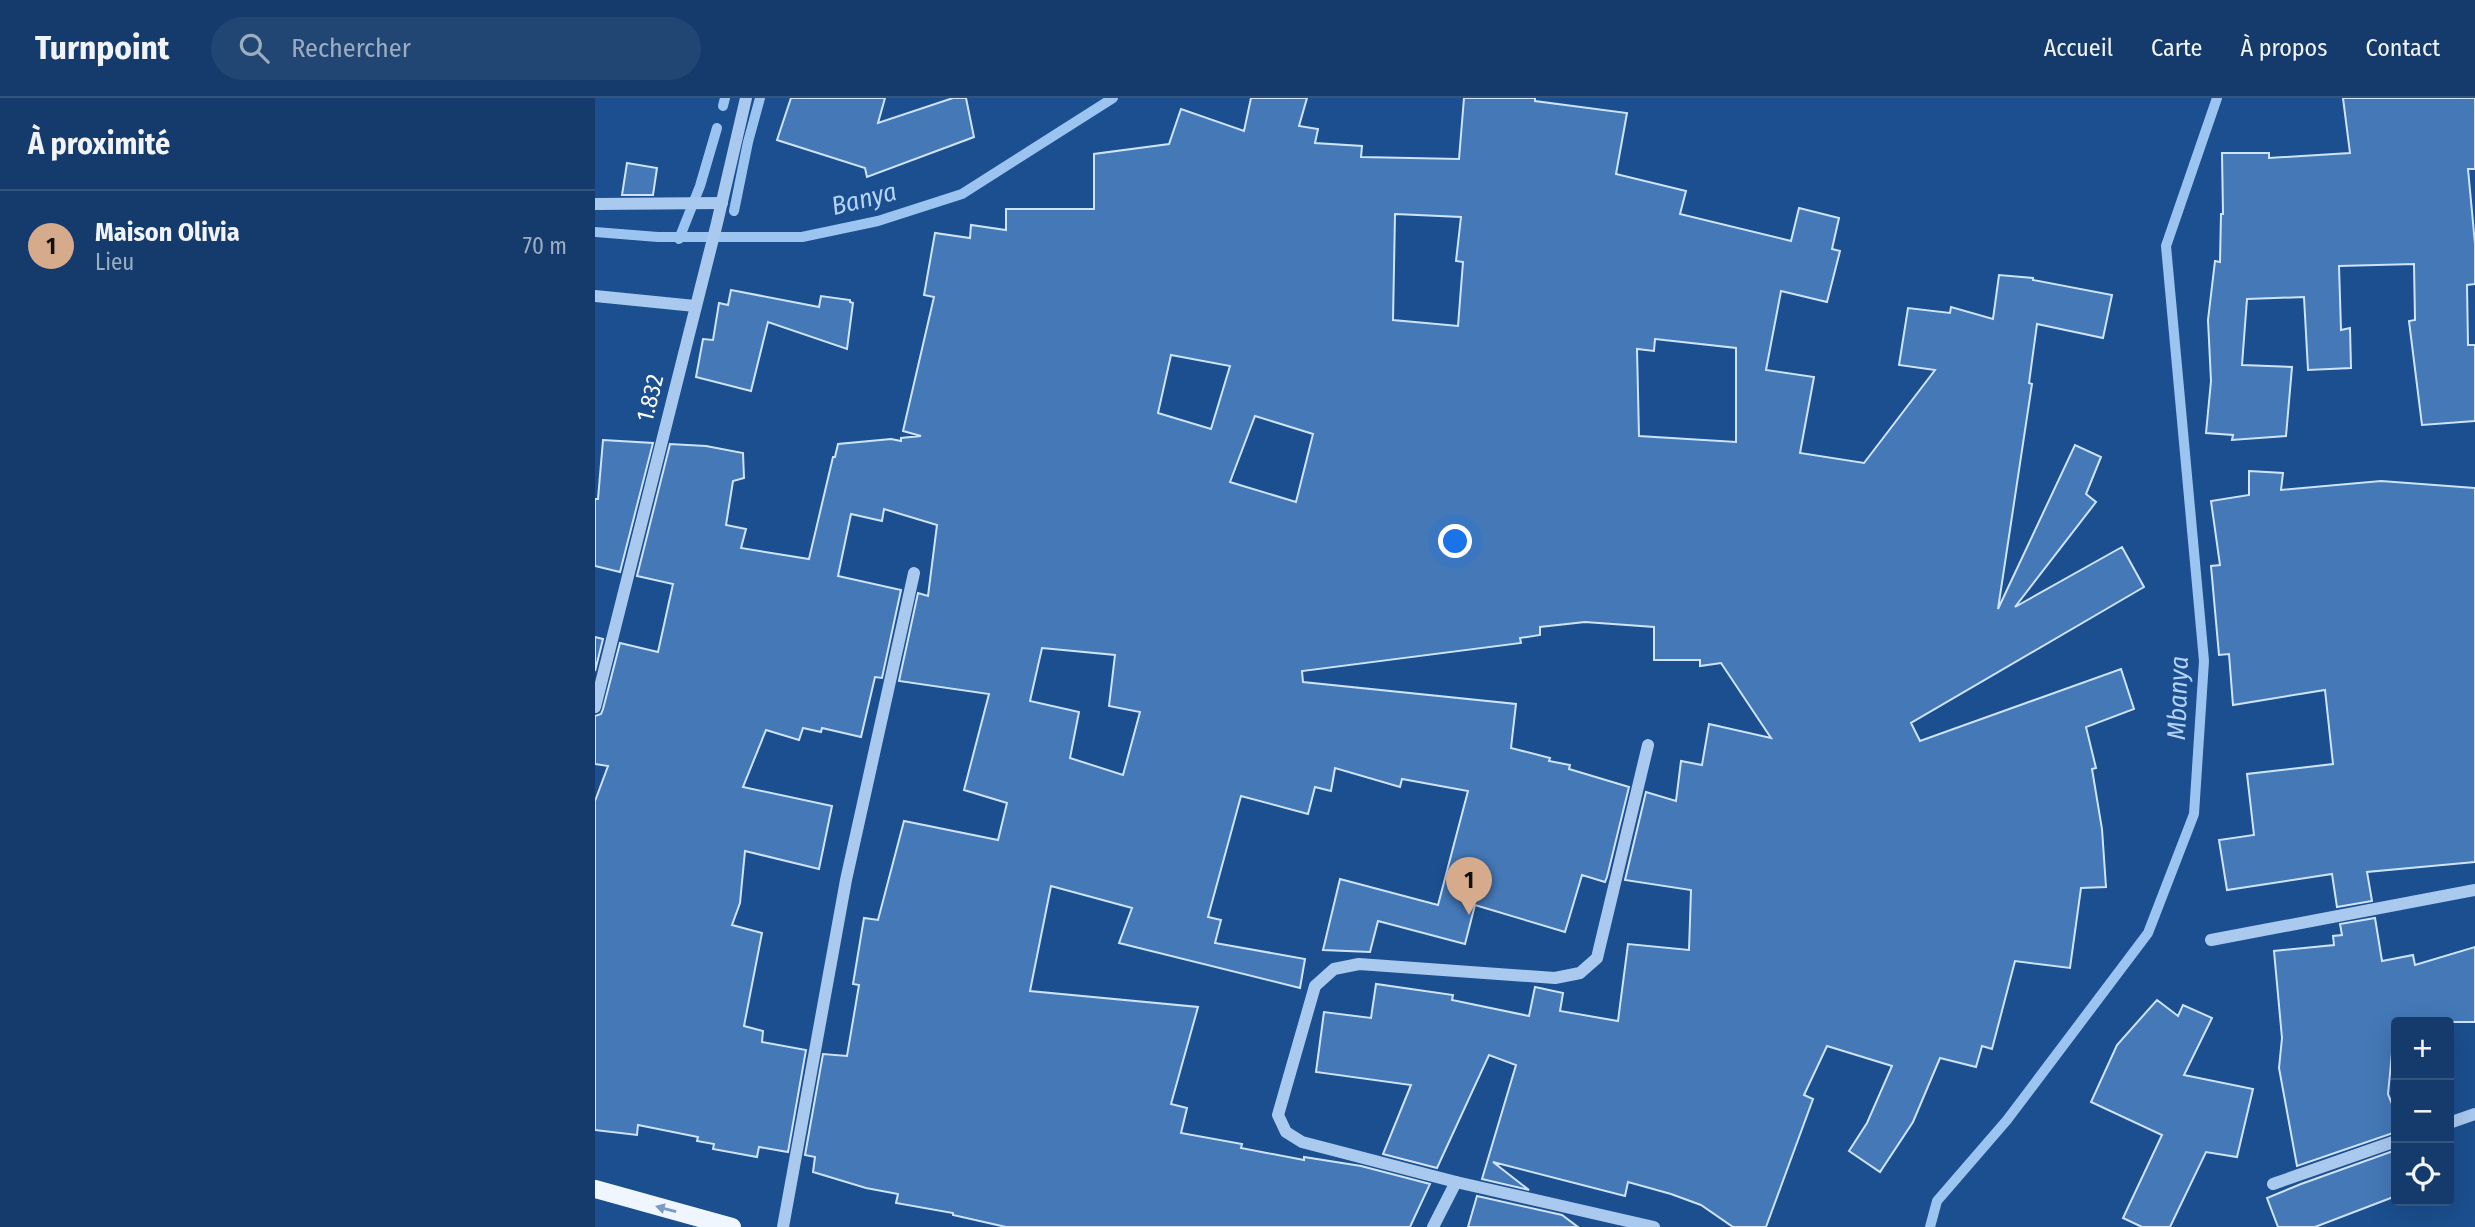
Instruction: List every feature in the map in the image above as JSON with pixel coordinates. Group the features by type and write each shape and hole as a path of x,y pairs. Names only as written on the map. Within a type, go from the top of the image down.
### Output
{"main road":[{"path":"595,1189 732,1227"}],"street":[{"name":"1.832","path":"595,707 746,98"},
{"path":"595,204 722,203"},
{"path":"595,296 695,306"},
{"path":"783,1227 846,880 913,573"},
{"path":"1648,745 1597,958 1580,973 1556,978 1359,964 1334,969 1315,986 1278,1115 1286,1132 1302,1142 1456,1182 1654,1227"},
{"path":"2211,940 2475,890"},
{"path":"2454,1121 2475,1114"},
{"path":"2273,1184 2391,1143"},
{"path":"1433,1227 1456,1182"}],"building":[{"path":"791,98 885,98 878,123 953,98 966,98 974,137 867,177 865,168 777,140"},
{"path":"1251,98 1307,98 1299,126 1318,129 1315,143 1362,146 1361,157 1459,159 1464,98 1535,98 1535,101 1627,113 1616,174 1686,191 1680,214 1791,241 1799,208 1839,218 1832,249 1840,251 1827,302 1781,291 1766,370 1814,377 1800,453 1864,463 1935,370 1899,365 1908,308 1950,313 1951,307 1993,319 1999,275 2033,278 2112,295 2103,338 2037,324 2029,383 2032,384 1998,609 2075,445 2101,457 2086,494 2096,502 2015,607 2122,547 2144,587 1911,723 1920,741 2121,669 2134,709 2086,727 2096,768 2092,769 2102,829 2106,887 2081,888 2070,968 2015,961 1992,1049 1982,1046 1976,1067 1940,1058 1913,1122 1880,1172 1849,1151 1867,1123 1892,1066 1827,1046 1804,1095 1813,1099 1766,1227 1733,1227 1701,1205 1628,1182 1625,1196 1493,1162 1529,1190 1482,1179 1516,1065 1489,1055 1437,1168 1383,1154 1411,1085 1316,1072 1324,1012 1371,1018 1376,984 1453,995 1452,1000 1529,1016 1535,987 1563,993 1560,1011 1618,1021 1628,944 1689,950 1691,890 1625,880 1646,792 1676,801 1681,761 1702,765 1709,724 1771,738 1721,663 1700,666 1700,660 1654,660 1654,627 1585,622 1540,627 1540,635 1520,638 1521,643 1302,671 1303,682 1516,704 1511,748 1550,758 1549,761 1570,765 1569,769 1629,787 1605,882 1582,875 1565,932 1475,905 1465,944 1378,921 1370,952 1323,950 1340,879 1438,905 1468,791 1402,779 1400,787 1335,768 1331,791 1315,787 1308,814 1241,796 1208,917 1221,920 1215,943 1305,959 1300,988 1119,943 1132,908 1051,886 1030,991 1198,1007 1171,1104 1187,1108 1181,1133 1242,1144 1241,1148 1304,1160 1304,1157 1361,1166 1430,1184 1410,1227 1006,1227 953,1213 896,1203 898,1194 866,1188 813,1172 815,1157 805,1155 823,1054 847,1056 859,985 853,984 864,918 878,920 904,821 998,840 1007,803 964,790 989,694 899,681 918,593 928,596 937,525 884,509 882,521 851,514 838,576 901,590 882,678 875,677 861,737 822,728 821,732 803,728 799,740 766,730 743,787 832,806 819,869 745,851 740,903 732,925 762,933 744,1026 763,1031 762,1042 806,1050 788,1152 759,1147 757,1157 713,1149 714,1144 697,1141 698,1137 638,1125 637,1135 595,1130 595,801 608,766 595,764 595,716 601,714 603,709 620,643 658,652 673,584 637,576 670,444 706,446 743,453 744,478 733,481 726,525 746,529 741,548 809,559 838,444 891,439 901,441 901,438 921,436 903,431 934,297 924,295 935,233 970,238 971,225 1006,230 1006,209 1094,209 1094,154 1169,144 1181,109 1244,131","holes":["1395,214 1461,217 1456,261 1463,262 1458,326 1393,320","1655,339 1736,348 1736,442 1639,436 1637,349 1654,351","1171,355 1230,366 1211,429 1158,413","1255,416 1313,434 1296,502 1230,482","1042,648 1115,655 1109,706 1140,712 1123,775 1070,758 1079,712 1030,701"]},
{"path":"2343,98 2475,98 2475,169 2468,169 2475,244 2475,284 2467,285 2468,345 2475,345 2475,421 2422,425 2409,321 2415,320 2414,264 2339,266 2341,330 2350,328 2351,368 2308,370 2304,297 2247,299 2242,365 2292,367 2286,436 2232,440 2233,435 2206,433 2211,381 2208,320 2215,261 2220,262 2223,214 2222,153 2269,153 2269,158 2350,153"},
{"path":"627,163 657,168 653,195 622,195"},
{"path":"731,290 819,307 821,296 850,300 853,303 847,349 768,322 751,391 696,377 703,339 713,340 719,303 728,305"},
{"path":"603,440 653,443 620,572 595,566 595,499 598,499"},
{"path":"2249,471 2283,473 2281,490 2381,481 2475,488 2475,862 2367,872 2372,901 2337,907 2332,874 2227,890 2219,840 2254,835 2247,774 2333,764 2325,690 2233,705 2229,654 2219,655 2211,566 2220,565 2211,501 2249,495"},
{"path":"595,637 603,639 595,671"},
{"path":"2375,918 2382,961 2413,955 2415,965 2475,947 2475,1022 2454,1022 2454,1017 2391,1017 2388,1094 2391,1102 2391,1134 2297,1166 2279,1068 2282,1038 2274,951 2334,945 2333,936 2342,935 2340,924"},
{"path":"2157,1000 2178,1016 2183,1005 2212,1018 2184,1075 2253,1089 2237,1157 2206,1152 2170,1227 2142,1227 2123,1218 2162,1135 2091,1102 2117,1045"},
{"path":"2391,1152 2391,1198 2315,1227 2278,1227 2267,1198"},
{"path":"1477,1196 1562,1215 1578,1227 1468,1227"}],"waterway":[{"path":"723,106 725,98"},
{"path":"734,211 760,98"},
{"name":"Banya","path":"595,232 658,237 802,237 878,221 962,194 1113,98"},
{"name":"Mbanya","path":"1930,1227 1937,1201 2007,1120 2148,933 2194,814 2204,661 2166,246 2217,98"},
{"path":"679,239 700,186 717,128"}],"place":[{"name":"Maison Olivia","path":"1469,915"}]}
